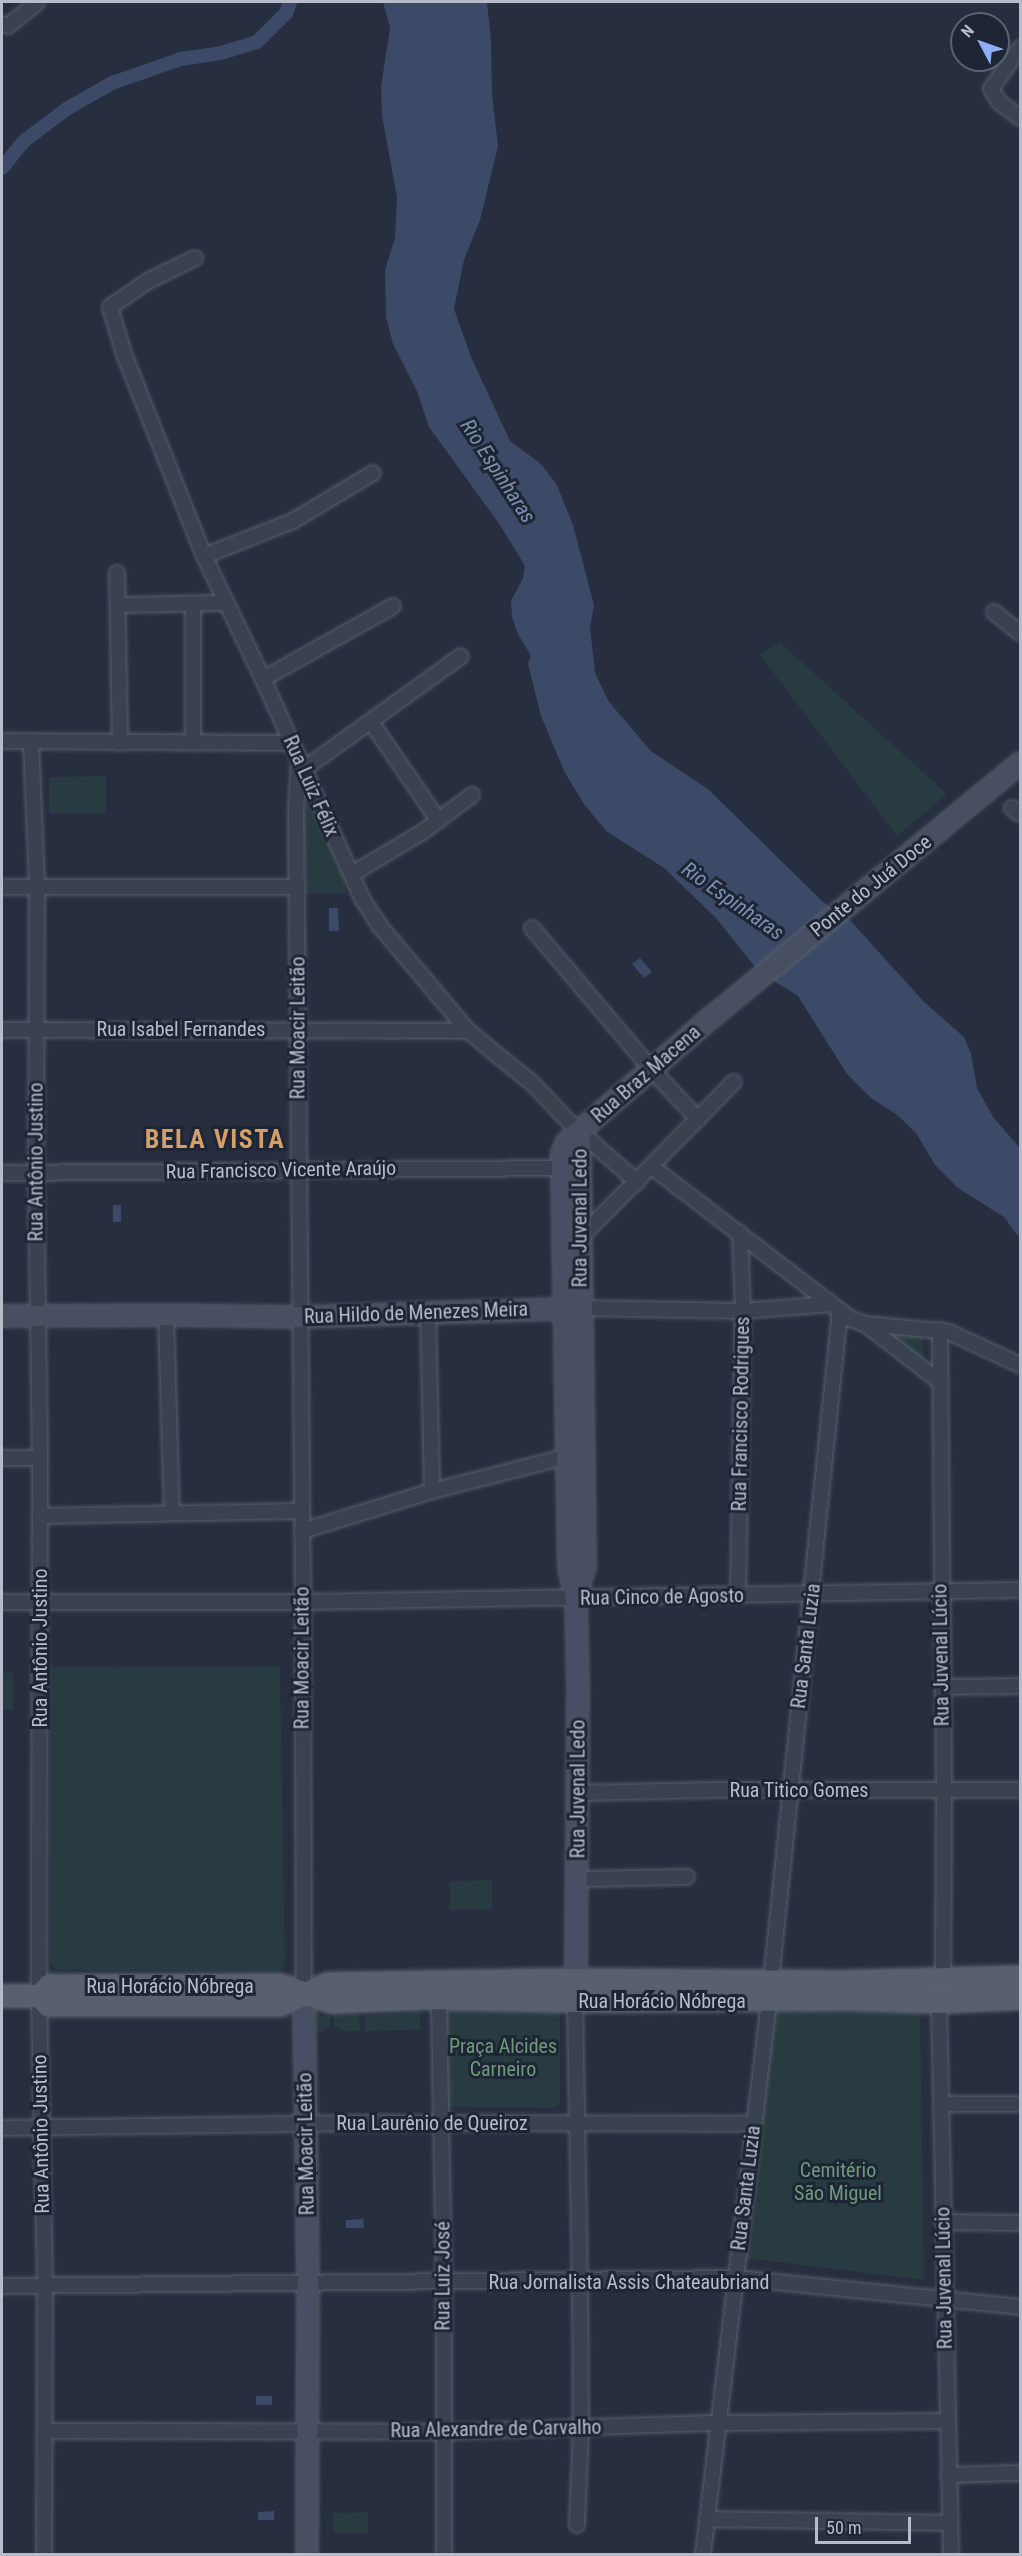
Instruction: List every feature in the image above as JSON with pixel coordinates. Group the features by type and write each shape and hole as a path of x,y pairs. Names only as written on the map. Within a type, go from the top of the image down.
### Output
{"main road":[{"name":"Ponte do Juá Doce","path":"712,1017 1020,764"},
{"name":"Rua Braz Macena","path":"580,1131 712,1017"},
{"name":"Rua Juvenal Ledo","path":"576,1598 585,1568 572,1308 561,1168 562,1153 567,1142 580,1131"},
{"name":"Rua Juvenal Ledo","path":"575,1986 578,1879 576,1598 569,1568 568,1456 572,1308 582,1236 580,1131"},
{"name":"Rua Hildo de Menezes Meira","path":"2,1317 166,1315 300,1317 572,1308"},
{"name":"Rua Horácio Nóbrega","path":"304,1995 328,1984 575,1986 770,1991 851,1999 941,1991 1020,1977"},
{"name":"Rua Horácio Nóbrega","path":"2,1996 39,1996 49,1986 279,1985 304,1995 332,2002 439,1998 575,1986"},
{"name":"Rua Horácio Nóbrega","path":"941,1991 1020,1998"},
{"name":"Rua Moacir Leitão","path":"304,1995 308,2284 308,2554"}],"street":[{"path":"2,24 8,26 38,2"},
{"path":"1020,48 993,83 993,96 1020,118"},
{"name":"Rua Luiz Félix","path":"195,258 148,281 110,307 124,354 204,556 263,679 363,900 379,925 468,1031 532,1083 580,1131 637,1182"},
{"path":"204,556 293,521 373,472"},
{"path":"117,573 120,743"},
{"path":"118,605 226,603"},
{"path":"193,604 193,743"},
{"path":"263,679 393,606"},
{"path":"994,612 1020,633"},
{"path":"301,766 370,722 461,656"},
{"path":"370,722 438,820"},
{"path":"2,741 291,743"},
{"name":"Rua Antônio Justino","path":"31,741 37,887 36,1173 40,1458 39,1996 45,2286 44,2554"},
{"name":"Rua Moacir Leitão","path":"301,766 296,810 304,1995"},
{"path":"352,874 438,820 472,795"},
{"path":"2,887 297,887"},
{"path":"532,928 651,1069 698,1119"},
{"name":"Rua Isabel Fernandes","path":"2,1030 468,1031"},
{"path":"582,1236 734,1082"},
{"path":"652,1167 835,1308 865,1324 939,1381"},
{"name":"Rua Francisco Vicente Araújo","path":"2,1173 561,1168"},
{"name":"Rua Francisco Rodrigues","path":"738,1595 743,1311 740,1233"},
{"name":"Rua Hildo de Menezes Meira","path":"572,1308 743,1311 835,1308"},
{"name":"Rua Santa Luzia","path":"703,2554 770,1991 789,1791 812,1595 835,1308"},
{"path":"428,1312 432,1491"},
{"path":"166,1315 172,1513"},
{"path":"865,1324 940,1330 1020,1365"},
{"name":"Rua Juvenal Lúcio","path":"940,1330 940,1591 944,1790 941,1991 943,2222 951,2554"},
{"path":"302,1531 432,1491 568,1456"},
{"path":"2,1458 40,1458"},
{"path":"40,1516 301,1511"},
{"name":"Rua Cinco de Agosto","path":"2,1602 303,1602 1020,1590"},
{"path":"942,1687 1020,1686"},
{"name":"Rua Titico Gomes","path":"577,1793 713,1790 1020,1790"},
{"path":"578,1879 687,1877"},
{"path":"575,1986 581,2428 577,2525"},
{"name":"Rua Luiz José","path":"439,1998 444,2283 444,2554"},
{"path":"942,2103 1020,2104"},
{"name":"Rua Laurênio de Queiroz","path":"2,2128 305,2124 754,2124"},
{"path":"943,2222 1020,2223"},
{"name":"Rua Jornalista Assis Chateaubriand","path":"2,2286 444,2283 736,2278 1020,2307"},
{"name":"Rua Alexandre de Carvalho","path":"46,2431 443,2432 718,2423 946,2421"},
{"path":"948,2475 1020,2474"},
{"path":"708,2519 950,2523"}],"green space":[{"path":"780,642 947,794 897,836 760,655"},
{"path":"106,776 106,813 49,814 49,777"},
{"path":"305,797 342,872 346,893 306,894 302,800"},
{"path":"879,1327 923,1335 923,1362"},
{"path":"280,1666 285,1965 279,1971 56,1970 50,1961 50,1667"},
{"path":"2,1673 13,1673 13,1710 2,1710"},
{"path":"492,1880 492,1910 450,1910 450,1881"},
{"name":"Praça Alcides Carneiro","path":"448,2007 560,2010 560,2102 557,2106 553,2108 447,2107 446,2010"},
{"path":"412,2009 420,2009 420,2030 365,2031 366,2015 407,2014"},
{"name":"Cemitério São Miguel","path":"772,2010 920,2011 924,2280 744,2258"},
{"path":"316,2011 321,2016 330,2016 330,2027 324,2028 324,2032 316,2031"},
{"path":"334,2015 359,2015 360,2031 340,2031 340,2027 334,2027"},
{"path":"368,2512 368,2533 333,2533 333,2513"}],"water":[{"name":"Rio Espinharas","path":"383,2 487,2 491,41 492,94 498,146 480,220 464,260 454,309 471,357 510,441 541,464 557,485 573,525 594,605 590,627 595,673 609,702 651,751 708,789 823,902 835,910 759,972 716,918 664,868 606,831 584,804 565,773 541,716 528,664 531,656 517,632 512,617 511,601 523,578 525,566 500,525 429,427 417,391 393,344 386,317 385,270 395,238 397,197 382,116 381,87 390,28"},
{"path":"329,908 338,908 339,931 329,931"},
{"path":"836,910 849,919 924,1002 964,1037 971,1053 977,1088 993,1117 1020,1148 1020,1239 1004,1217 958,1188 935,1165 916,1133 896,1114 871,1098 847,1074 798,996 761,973"},
{"path":"640,958 652,972 644,978 632,964"},
{"path":"113,1205 121,1205 121,1222 113,1222"},
{"path":"363,2219 364,2228 346,2228 346,2220"},
{"path":"256,2396 272,2396 272,2405 256,2405"},
{"path":"274,2511 274,2520 258,2520 258,2512"}],"waterway":[{"path":"2,168 24,141 68,108 112,83 181,59 221,53 257,42 286,13 290,2"}],"district":[{"name":"BELA VISTA","path":"215,1140"}]}
